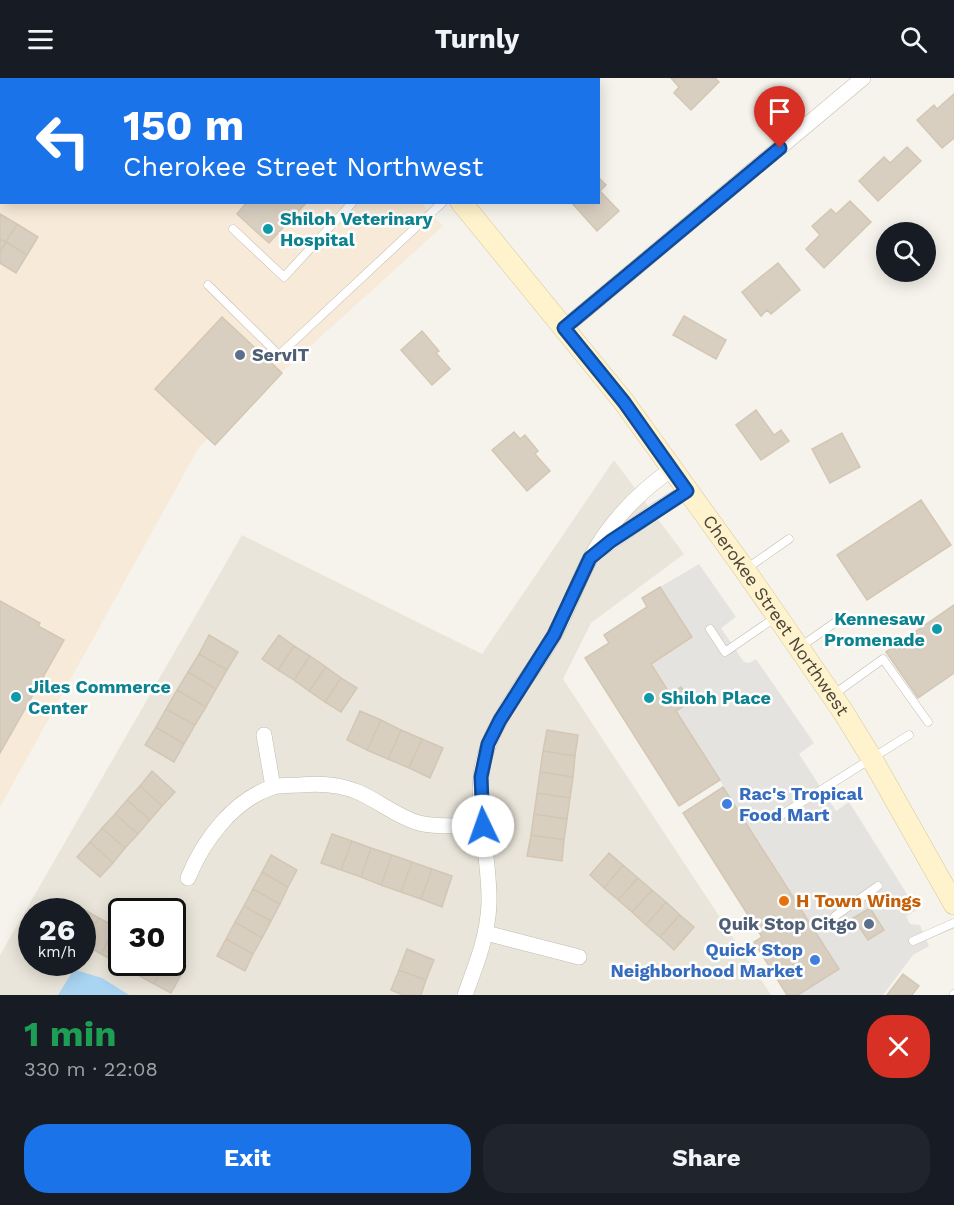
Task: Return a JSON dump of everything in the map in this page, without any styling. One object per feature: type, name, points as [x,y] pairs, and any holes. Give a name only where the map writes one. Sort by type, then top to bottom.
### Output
[{"type":"main road","name":"Cherokee Street Northwest","points":[[462,204],[624,402],[745,570],[871,757],[954,904]]},
{"type":"street","points":[[564,328],[845,84],[863,78]]},
{"type":"street","points":[[465,995],[486,933],[489,903],[481,777],[488,744],[500,720],[554,635],[590,558],[629,505],[650,485],[672,469]]},
{"type":"street","points":[[590,558],[611,541],[687,491]]},
{"type":"street","points":[[264,735],[273,787]]},
{"type":"street","points":[[188,878],[198,855],[213,832],[243,803],[273,787],[320,783],[339,786],[358,792],[417,823],[483,826]]},
{"type":"street","points":[[486,933],[579,957]]},
{"type":"lane","points":[[232,228],[284,277],[351,204]]},
{"type":"lane","points":[[208,285],[279,356],[441,204]]},
{"type":"lane","points":[[745,570],[789,539]]},
{"type":"lane","points":[[710,629],[725,652],[777,616]]},
{"type":"lane","points":[[799,648],[843,617]]},
{"type":"lane","points":[[832,696],[883,659],[928,722]]},
{"type":"lane","points":[[775,819],[909,735]]},
{"type":"lane","points":[[835,916],[878,886]]},
{"type":"lane","points":[[913,941],[954,923]]},
{"type":"shaded area","points":[[0,204],[422,204],[443,226],[199,447],[0,807]]},
{"type":"shaded area","points":[[614,460],[684,554],[591,623],[563,679],[771,995],[0,995],[0,955],[18,924],[18,976],[96,976],[96,898],[33,898],[242,535],[482,654]]},
{"type":"shaded area","points":[[699,564],[736,617],[721,628],[744,662],[749,663],[756,659],[814,743],[799,754],[836,811],[849,802],[917,910],[906,916],[910,924],[920,925],[929,946],[913,955],[883,995],[798,995],[839,969],[676,711],[690,701],[681,687],[670,694],[651,664],[692,637],[660,587]]},
{"type":"water","points":[[70,976],[96,976],[129,995],[58,995]]},
{"type":"building","points":[[671,78],[715,78],[719,82],[691,110],[674,93],[679,87]]},
{"type":"building","points":[[954,94],[954,138],[942,148],[917,120],[934,105],[937,109]]},
{"type":"building","points":[[907,147],[921,161],[878,201],[859,181],[884,157],[890,163]]},
{"type":"building","points":[[600,179],[606,185],[600,191]]},
{"type":"building","points":[[600,191],[619,211],[597,231],[573,204],[600,204]]},
{"type":"building","points":[[850,201],[871,222],[824,268],[806,249],[820,235],[812,226],[831,209],[836,214]]},
{"type":"building","name":"Shiloh Veterinary Hospital","points":[[245,204],[305,204],[269,243],[237,214]]},
{"type":"building","points":[[0,214],[17,224],[6,242],[0,239]]},
{"type":"building","points":[[17,224],[38,237],[27,255],[6,242]]},
{"type":"building","points":[[0,239],[6,242],[0,252]]},
{"type":"building","points":[[6,242],[27,255],[16,273],[0,263],[0,252]]},
{"type":"building","points":[[778,263],[800,290],[771,314],[767,310],[761,316],[742,292]]},
{"type":"building","points":[[684,316],[726,340],[716,359],[673,335]]},
{"type":"building","points":[[222,317],[282,373],[215,445],[155,389]]},
{"type":"building","points":[[422,331],[439,351],[436,353],[450,369],[432,385],[401,350]]},
{"type":"building","points":[[756,410],[774,435],[781,430],[789,441],[761,460],[736,425]]},
{"type":"building","points":[[514,432],[520,439],[525,435],[538,451],[535,454],[550,471],[527,491],[492,450]]},
{"type":"building","points":[[842,433],[860,467],[830,483],[812,449]]},
{"type":"building","points":[[921,500],[951,545],[867,600],[837,555]]},
{"type":"building","name":"Shiloh Place","points":[[660,587],[692,637],[651,664],[670,694],[681,687],[690,702],[676,711],[720,780],[679,806],[585,658],[609,643],[604,635],[647,607],[642,598]]},
{"type":"building","name":"Jiles Commerce Center","points":[[0,601],[40,623],[38,626],[64,640],[0,753]]},
{"type":"building","name":"Kennesaw Promenade","points":[[954,605],[954,673],[918,698],[886,652]]},
{"type":"building","points":[[209,635],[238,652],[227,670],[199,654]]},
{"type":"building","points":[[279,635],[294,646],[278,670],[262,659]]},
{"type":"building","points":[[294,646],[310,656],[294,680],[278,670]]},
{"type":"building","points":[[199,654],[227,670],[216,689],[188,672]]},
{"type":"building","points":[[310,656],[326,667],[309,691],[294,680]]},
{"type":"building","points":[[326,667],[341,678],[325,702],[309,691]]},
{"type":"building","points":[[188,672],[216,689],[206,707],[177,690]]},
{"type":"building","points":[[341,678],[357,688],[341,712],[325,702]]},
{"type":"building","points":[[177,690],[206,707],[195,725],[166,709]]},
{"type":"building","points":[[166,709],[195,725],[184,744],[156,727]]},
{"type":"building","points":[[360,711],[381,720],[367,750],[347,740]]},
{"type":"building","points":[[381,720],[401,730],[388,759],[367,750]]},
{"type":"building","points":[[156,727],[184,744],[174,762],[145,745]]},
{"type":"building","points":[[401,730],[422,739],[409,768],[388,759]]},
{"type":"building","points":[[547,730],[578,735],[575,756],[543,751]]},
{"type":"building","points":[[422,739],[443,748],[430,778],[409,768]]},
{"type":"building","points":[[543,751],[575,756],[573,777],[540,772]]},
{"type":"building","points":[[152,771],[175,792],[162,806],[140,786]]},
{"type":"building","points":[[540,772],[573,777],[570,798],[537,793]]},
{"type":"building","points":[[140,786],[162,806],[150,820],[127,800]]},
{"type":"building","points":[[723,787],[839,969],[798,995],[787,995],[754,942],[762,937],[683,813]]},
{"type":"building","points":[[537,793],[570,798],[567,819],[534,814]]},
{"type":"building","points":[[127,800],[150,820],[138,834],[115,814]]},
{"type":"building","points":[[115,814],[138,834],[125,848],[102,828]]},
{"type":"building","points":[[534,814],[567,819],[564,840],[531,835]]},
{"type":"building","points":[[102,828],[125,848],[113,863],[90,842]]},
{"type":"building","points":[[332,834],[352,841],[341,870],[321,863]]},
{"type":"building","points":[[531,835],[564,840],[562,861],[527,856]]},
{"type":"building","points":[[352,841],[371,848],[361,877],[341,870]]},
{"type":"building","points":[[90,842],[113,863],[100,877],[77,857]]},
{"type":"building","points":[[371,848],[392,855],[381,885],[361,877]]},
{"type":"building","points":[[609,853],[623,865],[604,888],[590,875]]},
{"type":"building","points":[[271,855],[297,870],[288,887],[262,872]]},
{"type":"building","points":[[392,855],[412,862],[401,892],[381,885]]},
{"type":"building","points":[[412,862],[432,869],[421,899],[401,892]]},
{"type":"building","points":[[623,865],[638,878],[618,900],[604,888]]},
{"type":"building","points":[[432,869],[452,876],[442,907],[421,899]]},
{"type":"building","points":[[262,872],[288,887],[280,904],[253,889]]},
{"type":"building","points":[[638,878],[652,890],[632,912],[618,900]]},
{"type":"building","points":[[253,889],[280,904],[271,921],[244,906]]},
{"type":"building","points":[[652,890],[666,902],[646,925],[632,912]]},
{"type":"building","points":[[666,902],[680,915],[660,937],[646,925]]},
{"type":"building","points":[[244,906],[271,921],[262,938],[235,922]]},
{"type":"building","name":"Quik Stop Citgo","points":[[870,908],[884,930],[868,940],[853,918]]},
{"type":"building","points":[[680,915],[694,927],[674,950],[660,937]]},
{"type":"building","points":[[99,918],[108,923],[108,941],[101,954],[96,951],[96,923]]},
{"type":"building","points":[[235,922],[262,938],[253,954],[226,939]]},
{"type":"building","points":[[226,939],[253,954],[245,971],[217,956]]},
{"type":"building","points":[[108,941],[108,958],[101,954]]},
{"type":"building","points":[[407,949],[434,960],[426,980],[399,970]]},
{"type":"building","points":[[399,970],[426,980],[421,995],[403,995],[391,990]]},
{"type":"building","points":[[903,974],[919,986],[912,995],[887,995]]},
{"type":"building","points":[[140,976],[158,976],[154,984]]},
{"type":"building","points":[[158,976],[180,976],[171,993],[154,984]]},
{"type":"place","name":"Shiloh Veterinary Hospital","points":[[268,229]]},
{"type":"place","name":"ServIT","points":[[240,355]]},
{"type":"place","name":"Kennesaw Promenade","points":[[937,629]]},
{"type":"place","name":"Jiles Commerce Center","points":[[16,697]]},
{"type":"place","name":"Shiloh Place","points":[[649,698]]},
{"type":"place","name":"Rac's Tropical Food Mart","points":[[727,804]]},
{"type":"place","name":"H Town Wings","points":[[784,901]]},
{"type":"place","name":"Quik Stop Citgo","points":[[869,924]]},
{"type":"place","name":"Quick Stop Neighborhood Market","points":[[815,960]]},
{"type":"route","points":[[483,826],[481,777],[488,744],[500,720],[554,635],[590,558],[611,541],[687,491],[624,402],[564,328],[780,148]]}]
